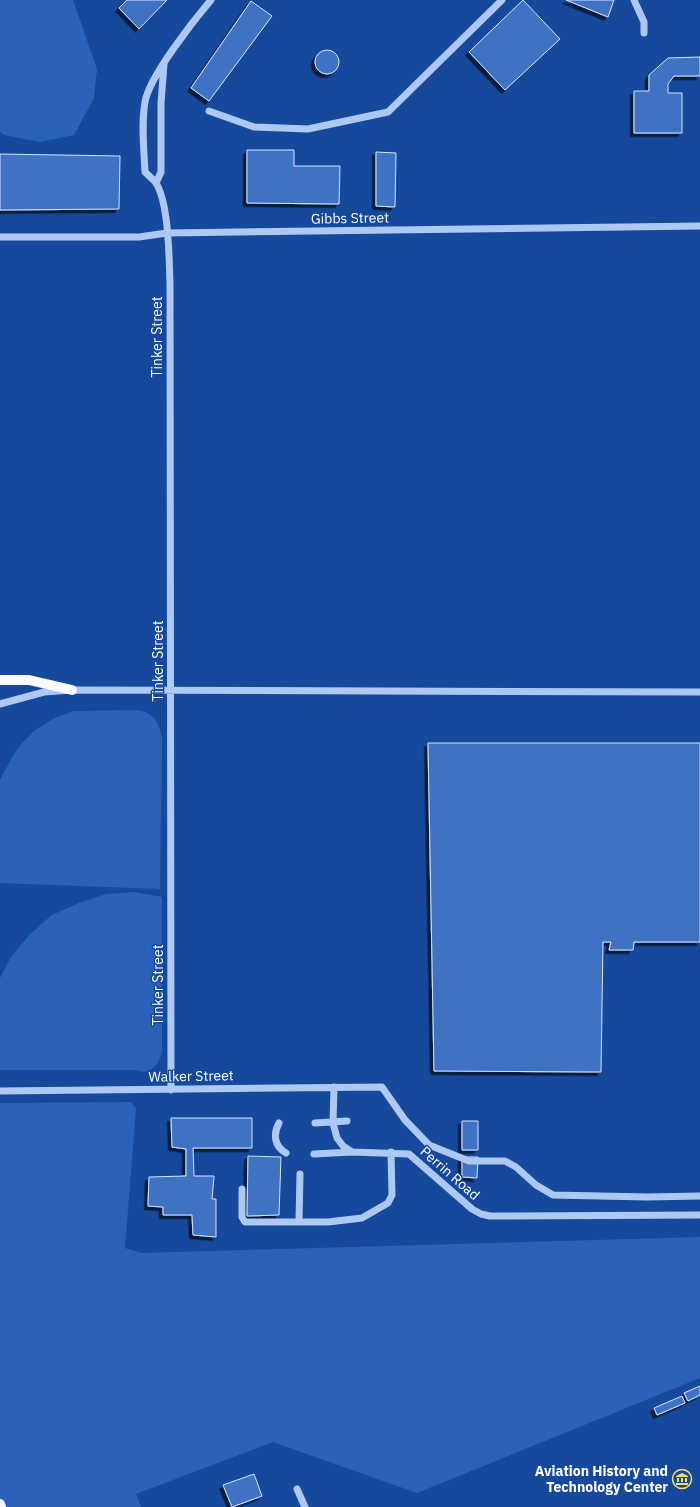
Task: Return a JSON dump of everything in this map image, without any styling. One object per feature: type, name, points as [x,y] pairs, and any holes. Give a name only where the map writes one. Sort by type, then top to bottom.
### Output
[{"type":"main road","points":[[0,680],[29,680],[72,690]]},
{"type":"street","name":"Tinker Street","points":[[171,1090],[170,283],[167,233],[162,199],[156,183],[145,172],[143,137],[145,101],[159,69],[211,0]]},
{"type":"street","points":[[210,111],[254,127],[308,129],[388,112],[502,0]]},
{"type":"street","points":[[634,0],[644,22],[644,33]]},
{"type":"street","points":[[156,183],[161,172],[161,104],[164,64]]},
{"type":"street","name":"Gibbs Street","points":[[0,237],[139,237],[167,233],[700,226]]},
{"type":"street","points":[[0,704],[44,692],[72,690],[700,692]]},
{"type":"street","points":[[334,1087],[333,1121],[337,1138],[343,1146],[352,1152]]},
{"type":"street","name":"Walker Street","points":[[0,1091],[382,1087],[405,1120],[429,1145],[469,1161],[505,1161],[516,1167],[536,1185],[553,1195],[647,1197],[700,1196]]},
{"type":"street","points":[[315,1123],[347,1121]]},
{"type":"street","points":[[279,1123],[275,1131],[276,1143],[281,1150],[286,1153]]},
{"type":"street","name":"Perrin Road","points":[[314,1154],[352,1152],[403,1153],[415,1158],[472,1209],[481,1214],[490,1216],[700,1215]]},
{"type":"street","points":[[242,1189],[242,1216],[245,1222],[328,1222],[362,1218],[388,1203],[392,1196],[391,1152]]},
{"type":"street","points":[[299,1222],[300,1174]]},
{"type":"street","points":[[297,1489],[305,1507]]},
{"type":"shaded area","points":[[0,0],[73,0],[97,69],[94,98],[74,135],[40,142],[4,135],[0,132]]},
{"type":"shaded area","points":[[136,710],[151,715],[159,727],[162,738],[160,889],[0,883],[0,780],[12,757],[22,743],[34,731],[53,719],[73,711]]},
{"type":"shaded area","points":[[134,892],[162,897],[162,1053],[155,1066],[149,1071],[0,1070],[0,978],[11,957],[30,934],[52,915],[79,903],[106,894]]},
{"type":"shaded area","points":[[131,1102],[136,1109],[125,1248],[141,1253],[700,1237],[700,1378],[417,1493],[273,1442],[136,1494],[141,1507],[0,1507],[0,1103]]},
{"type":"building","points":[[127,0],[167,0],[139,29],[119,8]]},
{"type":"building","points":[[523,0],[560,39],[505,90],[469,52]]},
{"type":"building","points":[[566,0],[614,0],[608,17]]},
{"type":"building","points":[[251,1],[272,16],[209,101],[191,88]]},
{"type":"building","points":[[327,50],[336,53],[339,62],[336,71],[327,74],[318,71],[315,62],[318,53]]},
{"type":"building","points":[[700,57],[700,76],[674,76],[668,84],[668,93],[682,93],[682,133],[634,133],[634,91],[649,91],[649,75],[668,58]]},
{"type":"building","points":[[247,150],[294,150],[294,166],[340,166],[339,204],[247,203]]},
{"type":"building","points":[[376,152],[396,153],[395,207],[376,206]]},
{"type":"building","points":[[0,154],[120,156],[119,209],[0,210]]},
{"type":"building","points":[[428,743],[700,743],[700,942],[634,942],[633,950],[609,950],[611,942],[603,942],[601,1072],[434,1071]]},
{"type":"building","points":[[171,1118],[252,1118],[252,1148],[193,1148],[194,1176],[214,1176],[212,1199],[216,1199],[216,1237],[193,1235],[192,1215],[163,1215],[163,1207],[148,1206],[149,1177],[186,1176],[186,1149],[172,1147]]},
{"type":"building","points":[[462,1121],[478,1121],[478,1150],[462,1150]]},
{"type":"building","points":[[248,1156],[281,1157],[279,1215],[247,1216]]},
{"type":"building","points":[[462,1157],[478,1157],[477,1178],[462,1177]]},
{"type":"building","points":[[700,1386],[700,1395],[688,1401],[684,1393]]},
{"type":"building","points":[[682,1396],[685,1403],[657,1415],[654,1408]]},
{"type":"building","points":[[254,1474],[262,1496],[232,1507],[223,1485]]},
{"type":"place","name":"Aviation History and Technology Center","points":[[682,1479]]}]
